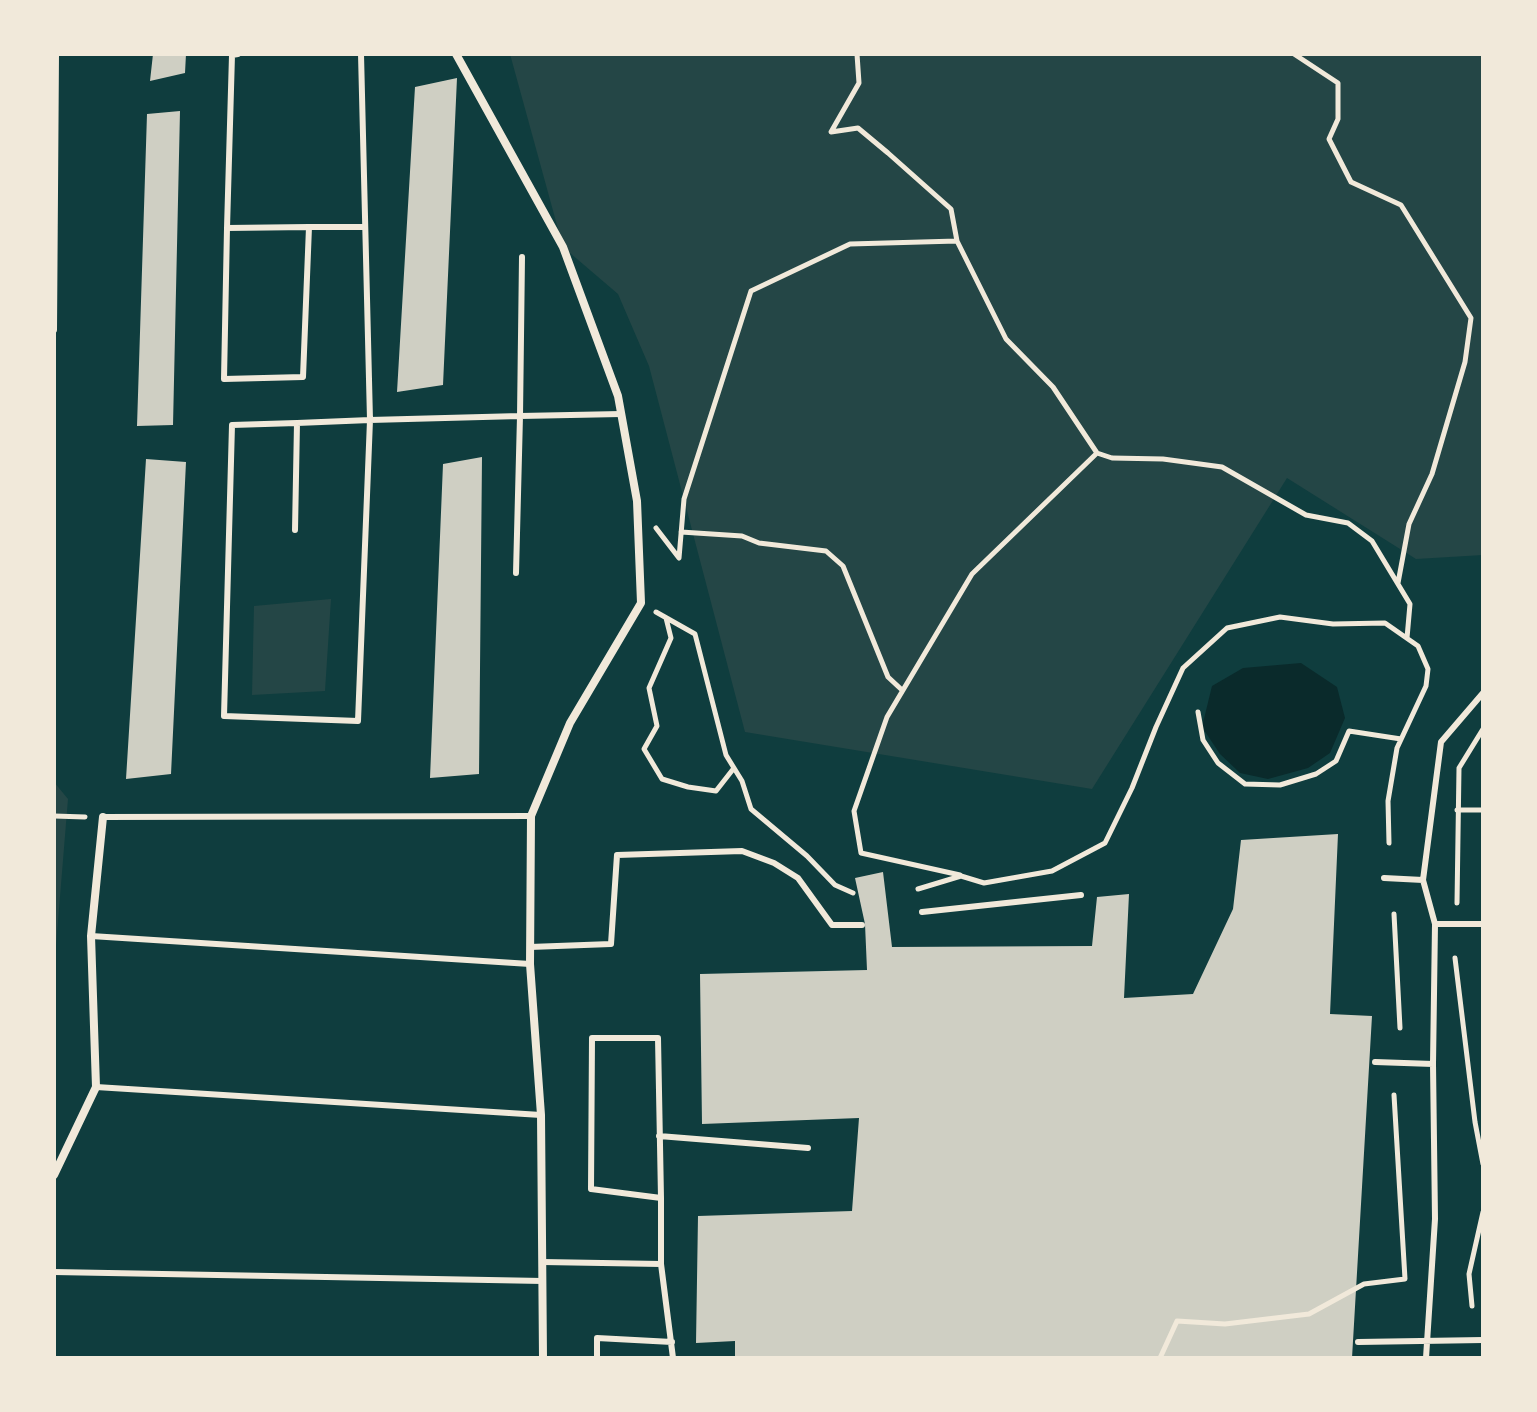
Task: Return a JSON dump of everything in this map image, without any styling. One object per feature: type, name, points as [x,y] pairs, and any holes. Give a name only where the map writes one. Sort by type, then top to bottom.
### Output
[{"type":"street","points":[[456,54],[563,247],[618,396],[637,501],[641,603],[570,723],[531,816],[530,964],[541,1115],[543,1358]]},
{"type":"street","points":[[54,1175],[96,1087],[91,936],[103,817]]},
{"type":"lane","points":[[54,330],[56,54]]},
{"type":"lane","points":[[238,54],[232,55],[224,379],[303,377],[309,227]]},
{"type":"lane","points":[[361,54],[370,420],[358,721],[224,716],[232,425],[370,420],[621,414]]},
{"type":"lane","points":[[227,228],[365,227]]},
{"type":"lane","points":[[516,573],[522,257]]},
{"type":"lane","points":[[295,530],[297,423]]},
{"type":"lane","points":[[1426,1358],[1435,1219],[1435,924],[1423,880],[1441,742],[1483,693]]},
{"type":"lane","points":[[103,817],[531,816]]},
{"type":"lane","points":[[530,947],[611,944],[617,855],[742,851],[774,863],[798,878],[832,925],[862,925]]},
{"type":"lane","points":[[1384,878],[1423,880]]},
{"type":"lane","points":[[922,912],[1081,895]]},
{"type":"lane","points":[[1435,924],[1483,924]]},
{"type":"lane","points":[[91,936],[530,964]]},
{"type":"lane","points":[[661,1198],[591,1189],[592,1038],[658,1038],[661,1198],[661,1264],[673,1358]]},
{"type":"lane","points":[[1375,1062],[1433,1064]]},
{"type":"lane","points":[[96,1087],[541,1115]]},
{"type":"lane","points":[[659,1136],[808,1148]]},
{"type":"lane","points":[[543,1262],[661,1264]]},
{"type":"lane","points":[[54,1272],[543,1281]]},
{"type":"lane","points":[[597,1358],[597,1338],[672,1342]]},
{"type":"lane","points":[[1358,1342],[1483,1340]]},
{"type":"path","points":[[857,54],[859,83],[831,132],[858,128],[951,209],[957,241],[1006,339],[1053,387],[1097,453],[1112,458],[1163,459],[1222,467],[1306,515],[1348,523],[1372,541],[1410,604],[1407,639]]},
{"type":"path","points":[[1294,54],[1338,83],[1338,119],[1329,139],[1351,182],[1401,205],[1471,318],[1465,362],[1432,474],[1409,524],[1397,583]]},
{"type":"path","points":[[637,501],[679,558],[684,499],[751,291],[850,244],[957,241]]},
{"type":"path","points":[[1097,453],[972,574],[902,690],[887,717],[854,811],[861,853],[984,883],[1052,871],[1105,843],[1183,668],[1227,628],[1280,617],[1333,624],[1385,623],[1418,646],[1428,669],[1426,686],[1397,748],[1388,801],[1389,843]]},
{"type":"path","points":[[681,532],[742,536],[759,543],[826,551],[843,566],[888,677],[902,690]]},
{"type":"path","points":[[641,603],[695,634],[726,755],[742,781],[751,809],[807,856],[835,885],[853,893]]},
{"type":"path","points":[[665,618],[671,638],[649,688],[657,726],[644,749],[662,779],[688,787],[716,791],[734,768]]},
{"type":"path","points":[[1198,712],[1203,740],[1218,763],[1245,784],[1280,785],[1316,774],[1336,761],[1349,731],[1401,739]]},
{"type":"path","points":[[1457,903],[1459,768],[1483,729]]},
{"type":"path","points":[[1432,811],[1483,810]]},
{"type":"path","points":[[54,816],[103,817]]},
{"type":"path","points":[[918,889],[961,876]]},
{"type":"path","points":[[1394,914],[1400,1028]]},
{"type":"path","points":[[1455,958],[1483,1164]]},
{"type":"path","points":[[1160,1358],[1177,1321],[1225,1324],[1309,1314],[1364,1284],[1405,1279],[1394,1095]]},
{"type":"path","points":[[1472,1306],[1469,1274],[1483,1212]]},
{"type":"shaded area","points":[[510,54],[1483,54],[1483,555],[1416,559],[1287,478],[1092,789],[745,732],[649,366],[618,294],[563,247]]},
{"type":"shaded area","points":[[331,599],[325,691],[252,695],[254,606]]},
{"type":"shaded area","points":[[1301,663],[1337,687],[1345,718],[1330,753],[1308,768],[1268,779],[1240,773],[1220,754],[1202,727],[1212,686],[1243,668]]},
{"type":"shaded area","points":[[54,782],[68,799],[54,970]]},
{"type":"building","points":[[153,54],[186,54],[185,73],[150,81]]},
{"type":"building","points":[[457,78],[443,385],[397,392],[415,87]]},
{"type":"building","points":[[180,111],[173,425],[137,426],[147,114]]},
{"type":"building","points":[[482,457],[479,774],[430,778],[443,464]]},
{"type":"building","points":[[146,459],[186,462],[171,774],[126,779]]},
{"type":"building","points":[[1338,834],[1330,1014],[1372,1016],[1352,1358],[735,1358],[735,1341],[696,1343],[698,1216],[852,1211],[859,1118],[702,1124],[700,974],[867,970],[865,924],[855,878],[883,872],[892,947],[1092,946],[1097,897],[1129,894],[1124,998],[1193,994],[1233,909],[1241,840]]}]
